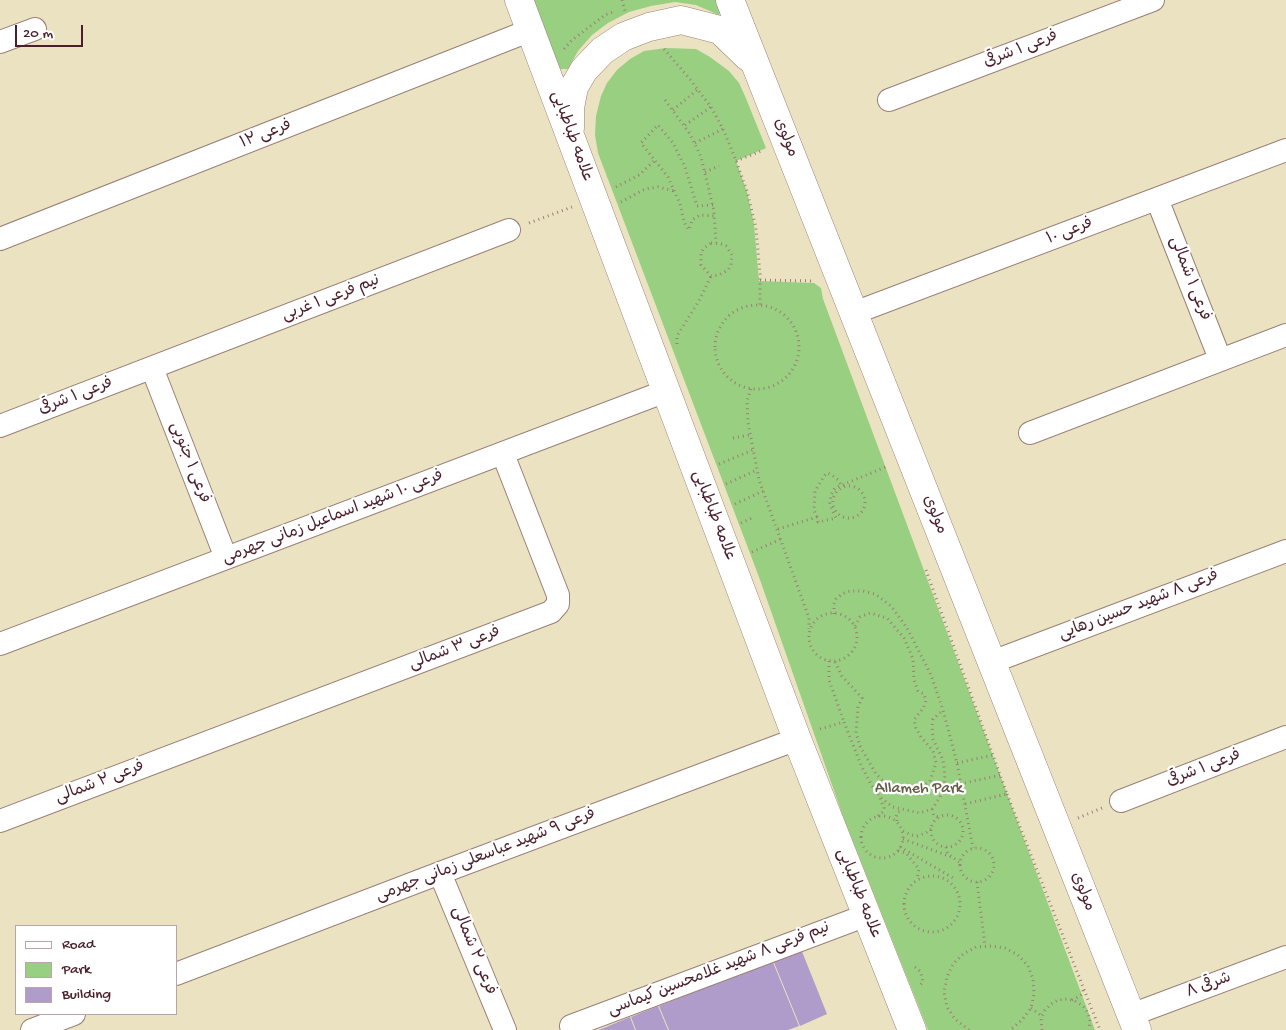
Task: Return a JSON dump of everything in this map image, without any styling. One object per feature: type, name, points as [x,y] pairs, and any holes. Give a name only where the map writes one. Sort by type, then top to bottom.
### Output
[{"type":"street","name":"علامه طباطبایی","points":[[519,0],[570,134],[607,198],[666,391],[805,736],[867,915],[912,1030]]},
{"type":"street","name":"مولوی","points":[[730,0],[1134,1023]]},
{"type":"street","name":"فرعی ۱ شرقی","points":[[889,100],[1153,0]]},
{"type":"street","points":[[570,134],[570,108],[574,87],[584,70],[602,51],[623,37],[649,27],[681,20],[720,30],[755,63]]},
{"type":"street","points":[[0,42],[35,29]]},
{"type":"street","name":"فرعی ۱۲","points":[[0,239],[531,30]]},
{"type":"street","name":"فرعی ۱۰","points":[[854,313],[1286,150]]},
{"type":"street","name":"فرعی ۱ شمالی","points":[[1157,199],[1220,359]]},
{"type":"street","name":"نیم فرعی ۱ غربی","points":[[152,368],[509,230]]},
{"type":"street","points":[[1030,433],[1286,334]]},
{"type":"street","name":"فرعی ۱ شرقی","points":[[0,426],[152,368]]},
{"type":"street","name":"فرعی ۱ جنوبی","points":[[152,368],[226,558]]},
{"type":"street","name":"فرعی ۱۰ شهید اسماعیل زمانی جهرمی","points":[[0,644],[666,391]]},
{"type":"street","name":"فرعی ۳ شمالی","points":[[200,745],[551,612],[558,604],[558,596],[503,454]]},
{"type":"street","name":"فرعی ۸ شهید حسین رهایی","points":[[992,662],[1286,551]]},
{"type":"street","name":"فرعی ۹ شهید عباسعلی زمانی جهرمی","points":[[178,973],[805,736]]},
{"type":"street","name":"فرعی ۱ شرقی","points":[[1122,801],[1286,737]]},
{"type":"street","name":"فرعی ۲ شمالی","points":[[0,821],[200,745]]},
{"type":"street","name":"فرعی ۲ شمالی","points":[[440,873],[505,1030]]},
{"type":"street","name":"نیم فرعی ۸ شهید غلامحسین کیماسی","points":[[571,1026],[867,915]]},
{"type":"street","name":"۸ شرقی","points":[[1134,1023],[1286,957]]},
{"type":"street","points":[[32,1030],[71,1015]]},
{"type":"path","points":[[670,47],[661,47],[711,107],[723,129],[742,178],[752,211],[759,256],[760,305]]},
{"type":"path","points":[[673,110],[697,90]]},
{"type":"path","points":[[665,100],[695,143],[705,172],[713,205],[716,243]]},
{"type":"path","points":[[684,126],[711,107]]},
{"type":"path","points":[[713,205],[697,206],[685,166],[673,143],[658,125],[641,143],[668,177],[680,204],[684,222],[689,230],[692,220],[700,215],[715,216]]},
{"type":"path","points":[[695,143],[723,129]]},
{"type":"path","points":[[607,198],[656,160]]},
{"type":"path","points":[[705,172],[719,166]]},
{"type":"path","points":[[509,230],[607,198],[645,189],[658,187],[674,191]]},
{"type":"path","points":[[716,243],[726,246],[732,255],[731,265],[724,273],[711,276],[701,265],[700,254],[707,246],[716,243]]},
{"type":"path","points":[[678,353],[678,336],[711,276]]},
{"type":"path","points":[[760,280],[812,280],[818,282]]},
{"type":"path","points":[[760,305],[774,309],[786,316],[794,327],[799,340],[799,353],[795,366],[786,378],[774,386],[761,390],[751,389],[733,382],[722,372],[716,360],[714,345],[718,331],[725,319],[735,311],[748,306],[760,305]]},
{"type":"path","points":[[751,389],[747,400],[748,422],[757,470],[809,618],[810,644],[813,651],[819,657],[835,662],[850,655],[858,641],[855,626],[844,615],[822,616],[810,629]]},
{"type":"path","points":[[733,438],[750,435]]},
{"type":"path","points":[[716,465],[753,450]]},
{"type":"path","points":[[842,487],[832,475],[827,474],[824,476],[815,491],[814,510],[818,522],[836,518],[834,502],[842,487],[888,466],[892,475]]},
{"type":"path","points":[[723,485],[757,470]]},
{"type":"path","points":[[721,480],[726,492]]},
{"type":"path","points":[[834,509],[842,516],[852,518],[857,516],[864,508],[864,498],[859,490],[850,486],[842,487]]},
{"type":"path","points":[[732,506],[763,491]]},
{"type":"path","points":[[778,529],[817,517]]},
{"type":"path","points":[[741,531],[738,524],[752,518]]},
{"type":"path","points":[[746,545],[750,554],[782,539]]},
{"type":"path","points":[[925,566],[1007,794],[1100,1030]]},
{"type":"path","points":[[834,614],[834,604],[836,599],[842,594],[850,591],[863,591],[875,594],[891,606],[907,628],[925,662],[943,710],[957,763],[973,848]]},
{"type":"path","points":[[835,662],[842,676],[862,698],[858,707],[856,733],[860,746],[876,774],[889,787],[903,791],[918,790],[930,781],[936,763],[933,751],[921,737],[914,720],[926,702],[924,694],[918,691],[914,680],[913,659],[904,638],[887,618],[870,613],[860,617],[855,626]]},
{"type":"path","points":[[829,661],[829,680],[844,722],[861,765],[878,793],[884,808],[883,812],[866,824],[863,830],[861,837],[865,850],[884,858],[899,849],[903,838],[902,830],[896,817],[898,812],[903,810]]},
{"type":"path","points":[[878,793],[893,807],[903,810],[920,813],[932,809],[940,798],[945,775],[943,760],[934,739],[932,726],[933,720],[943,710]]},
{"type":"path","points":[[805,736],[844,722]]},
{"type":"path","points":[[957,763],[993,755]]},
{"type":"path","points":[[960,784],[1001,776]]},
{"type":"path","points":[[965,804],[1007,794]]},
{"type":"path","points":[[1056,826],[1122,801]]},
{"type":"path","points":[[932,809],[934,816],[939,817]]},
{"type":"path","points":[[902,830],[917,836],[926,833],[939,817],[946,814],[956,817],[962,824],[963,833],[961,840],[957,844],[946,847],[936,843],[933,839],[931,828]]},
{"type":"path","points":[[875,818],[884,816],[897,822]]},
{"type":"path","points":[[962,824],[968,819]]},
{"type":"path","points":[[963,833],[970,836]]},
{"type":"path","points":[[903,838],[954,858]]},
{"type":"path","points":[[946,847],[948,854],[959,862]]},
{"type":"path","points":[[973,848],[981,848],[991,854],[994,866],[986,880],[977,882],[969,881],[963,875],[959,862],[964,852],[973,848]]},
{"type":"path","points":[[899,849],[955,879]]},
{"type":"path","points":[[899,849],[906,854],[919,870],[916,880]]},
{"type":"path","points":[[930,875],[939,876],[950,882],[959,894],[961,903],[956,920],[940,932],[920,930],[912,924],[906,916],[903,907],[904,897],[908,888],[916,880],[930,875]]},
{"type":"path","points":[[950,882],[963,875]]},
{"type":"path","points":[[977,882],[985,946]]},
{"type":"path","points":[[969,1030],[955,1019],[947,1006],[944,992],[946,977],[953,964],[964,954],[976,947],[985,946],[1005,948],[1018,955],[1028,966],[1033,979],[1034,994],[1031,1008],[1022,1020],[1010,1030]]},
{"type":"path","points":[[1042,1030],[1042,1016],[1051,1004],[1058,1000],[1071,1000],[1080,996],[1083,993],[1082,984]]},
{"type":"path","points":[[1071,1000],[1082,1006],[1088,1013],[1090,1021],[1089,1030],[1094,1030]]},
{"type":"path","points":[[1031,1008],[1042,1016]]},
{"type":"green space","points":[[534,0],[719,0],[722,10],[719,15],[696,5],[675,2],[629,12],[608,23],[592,35],[578,51],[568,69],[560,69]]},
{"type":"green space","name":"Allameh Park","points":[[666,48],[696,49],[710,57],[729,71],[739,83],[745,96],[766,148],[736,161],[747,192],[754,224],[759,281],[814,283],[821,288],[823,299],[1095,1030],[928,1030],[844,819],[759,577],[598,153],[595,135],[596,116],[601,96],[607,83],[617,70],[630,59],[644,51]]},
{"type":"building","points":[[801,949],[827,1014],[800,1026],[773,960]]},
{"type":"building","points":[[772,960],[799,1026],[788,1030],[669,1030],[659,1006]]},
{"type":"building","points":[[658,1006],[668,1030],[636,1030],[631,1017]]},
{"type":"building","points":[[630,1017],[635,1030],[599,1030]]}]
